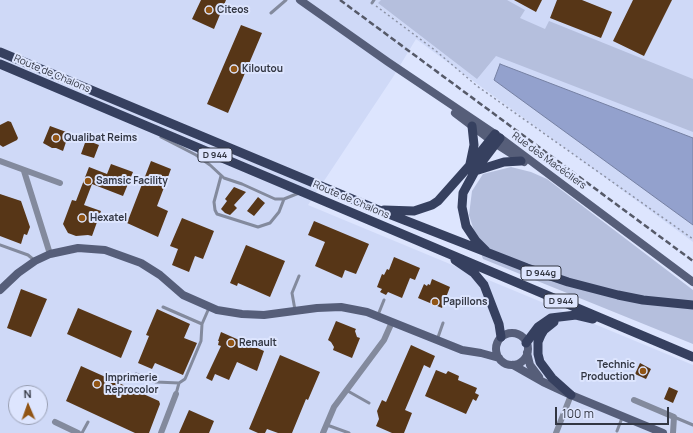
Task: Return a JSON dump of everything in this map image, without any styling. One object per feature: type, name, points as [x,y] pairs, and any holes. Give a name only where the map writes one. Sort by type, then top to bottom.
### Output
[{"type":"main road","name":"Route de Chalons","points":[[0,52],[376,209],[489,254],[568,282],[618,295],[643,300],[689,304]]},
{"type":"main road","name":"Route de Chalons","points":[[0,64],[689,355]]},
{"type":"main road","points":[[472,126],[474,145],[473,168],[463,193],[462,206],[464,219],[469,233],[489,254]]},
{"type":"main road","points":[[376,209],[414,211],[432,205],[473,168],[495,139]]},
{"type":"main road","points":[[473,168],[504,162],[521,161]]},
{"type":"main road","points":[[430,245],[474,273],[484,285],[499,324],[499,340]]},
{"type":"main road","points":[[526,343],[543,323],[551,318],[576,315],[591,318],[689,355]]},
{"type":"main road","points":[[564,316],[552,323],[541,335],[538,342],[538,354],[540,362],[552,378],[571,396]]},
{"type":"street","name":"Rue des Macécliers","points":[[300,0],[495,139],[521,161],[556,178]]},
{"type":"street","name":"Rue des Macécliers","points":[[388,62],[472,126],[556,178],[693,282]]},
{"type":"street","points":[[0,161],[60,183]]},
{"type":"street","points":[[24,170],[50,254]]},
{"type":"street","points":[[0,290],[18,273],[35,261],[50,254],[78,248],[105,250],[141,263],[160,276],[182,295],[217,310],[242,314],[264,315],[317,308],[341,308],[367,312],[462,350],[499,358],[505,363],[513,364],[543,382],[571,396],[663,433]]},
{"type":"street","points":[[323,433],[334,406],[384,340],[392,322]]},
{"type":"street","points":[[481,353],[509,334],[521,336],[526,343],[530,365],[543,382]]},
{"type":"street","points":[[499,340],[496,351],[499,358]]},
{"type":"street","points":[[513,364],[522,361],[527,353]]},
{"type":"street","points":[[161,433],[176,394]]},
{"type":"street","points":[[556,433],[571,396]]},
{"type":"street","points":[[634,400],[674,417],[673,433]]},
{"type":"street","points":[[55,422],[78,433]]},
{"type":"lane","points":[[271,13],[286,0]]},
{"type":"lane","points":[[113,112],[196,155],[210,165],[221,176],[275,199],[284,199],[302,191]]},
{"type":"lane","points":[[221,176],[214,202],[215,210],[218,214],[258,227],[270,223],[279,212],[284,199]]},
{"type":"lane","points":[[0,245],[28,255],[35,261]]},
{"type":"lane","points":[[295,311],[292,293],[299,276]]},
{"type":"lane","points":[[378,316],[384,300]]},
{"type":"lane","points":[[163,307],[202,324]]},
{"type":"lane","points":[[136,374],[156,382],[179,383],[185,379],[201,341],[202,324],[210,307]]},
{"type":"lane","points":[[437,340],[443,323]]},
{"type":"lane","points":[[176,394],[179,383]]},
{"type":"lane","points":[[346,390],[369,402]]},
{"type":"lane","points":[[617,431],[623,417]]},
{"type":"lane","points":[[674,417],[693,425]]},
{"type":"lane","points":[[82,433],[88,422]]},
{"type":"lane","points":[[327,425],[349,433]]},
{"type":"path","points":[[373,1],[477,86],[693,239]]},
{"type":"shaded area","points":[[0,0],[693,0],[693,242],[416,39],[393,77],[308,205],[693,365],[693,433],[0,433]]},
{"type":"shaded area","points":[[381,0],[507,0],[525,10],[520,18],[545,29],[549,21],[693,79],[693,132],[496,56],[477,79],[378,3]]},
{"type":"shaded area","points":[[500,64],[693,138],[693,225],[494,80]]},
{"type":"shaded area","points":[[511,167],[531,172],[547,179],[693,290],[693,344],[483,259],[469,215],[472,191],[483,174]]},
{"type":"building","name":"Citeos","points":[[201,0],[226,0],[214,29],[192,19]]},
{"type":"building","points":[[514,0],[542,0],[536,12]]},
{"type":"building","points":[[557,0],[582,0],[612,12],[601,38],[550,18]]},
{"type":"building","points":[[633,0],[672,0],[644,56],[613,41]]},
{"type":"building","name":"Kiloutou","points":[[241,25],[262,33],[228,113],[207,104]]},
{"type":"building","points":[[8,121],[11,122],[18,138],[17,140],[3,147],[0,145],[0,125]]},
{"type":"building","name":"Qualibat Reims","points":[[50,126],[69,133],[63,151],[52,148],[43,143]]},
{"type":"building","name":"Samsic Facility","points":[[86,140],[99,145],[94,158],[81,154]]},
{"type":"building","points":[[151,161],[171,169],[157,206],[168,211],[158,237],[127,223]]},
{"type":"building","points":[[111,164],[133,172],[123,196],[92,184],[84,205],[101,211],[92,236],[76,236],[68,233],[63,224],[72,200],[76,201],[89,167],[107,174]]},
{"type":"building","points":[[234,187],[246,192],[234,205],[237,208],[230,215],[221,209],[227,201],[225,199]]},
{"type":"building","points":[[0,194],[21,201],[30,227],[27,235],[24,234],[21,244],[0,236]]},
{"type":"building","points":[[258,197],[265,203],[254,216],[247,211]]},
{"type":"building","points":[[182,218],[214,231],[203,259],[195,256],[189,272],[172,265],[178,249],[170,246]]},
{"type":"building","points":[[314,221],[369,244],[356,274],[345,270],[342,278],[315,266],[325,242],[308,235]]},
{"type":"building","points":[[246,245],[285,261],[270,297],[238,283],[237,286],[230,283]]},
{"type":"building","points":[[394,257],[420,268],[415,280],[410,278],[402,298],[388,292],[386,295],[380,292],[382,289],[377,287],[382,274],[384,275],[387,269],[389,270]]},
{"type":"building","points":[[432,279],[450,287],[442,308],[418,298],[424,284],[427,286],[428,284],[430,285]]},
{"type":"building","points":[[21,289],[47,299],[31,337],[7,328]]},
{"type":"building","points":[[78,308],[132,331],[121,358],[67,334]]},
{"type":"building","points":[[157,309],[190,324],[184,338],[197,343],[183,375],[155,363],[152,369],[138,363],[149,336],[146,335]]},
{"type":"building","points":[[336,321],[356,329],[355,331],[357,337],[360,338],[352,358],[333,350],[334,347],[328,340]]},
{"type":"building","points":[[221,332],[264,351],[257,371],[237,362],[229,380],[215,374],[212,381],[206,378],[221,346],[218,345],[218,341]]},
{"type":"building","points":[[411,345],[435,356],[430,368],[424,365],[405,410],[412,413],[404,433],[392,433],[376,426],[379,419],[377,411],[382,400],[386,402]]},
{"type":"building","points":[[280,355],[320,372],[308,400],[306,399],[292,433],[278,433],[267,429],[265,433],[258,433],[249,429]]},
{"type":"building","name":"Technic Production","points":[[640,363],[651,369],[646,379],[635,374]]},
{"type":"building","name":"Imprimerie Reprocolor","points":[[81,366],[159,401],[160,404],[149,433],[135,433],[66,401]]},
{"type":"building","points":[[436,370],[446,374],[448,371],[459,376],[458,380],[477,388],[475,393],[479,395],[476,401],[473,399],[466,414],[425,396]]},
{"type":"building","points":[[669,387],[678,391],[673,403],[664,399]]},
{"type":"building","points":[[189,410],[214,421],[209,433],[179,433]]},
{"type":"railway","points":[[340,0],[693,261]]},
{"type":"place","name":"Citeos","points":[[209,10]]},
{"type":"place","name":"Kiloutou","points":[[234,69]]},
{"type":"place","name":"Qualibat Reims","points":[[56,138]]},
{"type":"place","name":"Samsic Facility","points":[[88,181]]},
{"type":"place","name":"Hexatel","points":[[82,218]]},
{"type":"place","name":"Papillons","points":[[435,302]]},
{"type":"place","name":"Renault","points":[[231,343]]},
{"type":"place","name":"Technic Production","points":[[643,371]]},
{"type":"place","name":"Imprimerie Reprocolor","points":[[97,384]]}]
